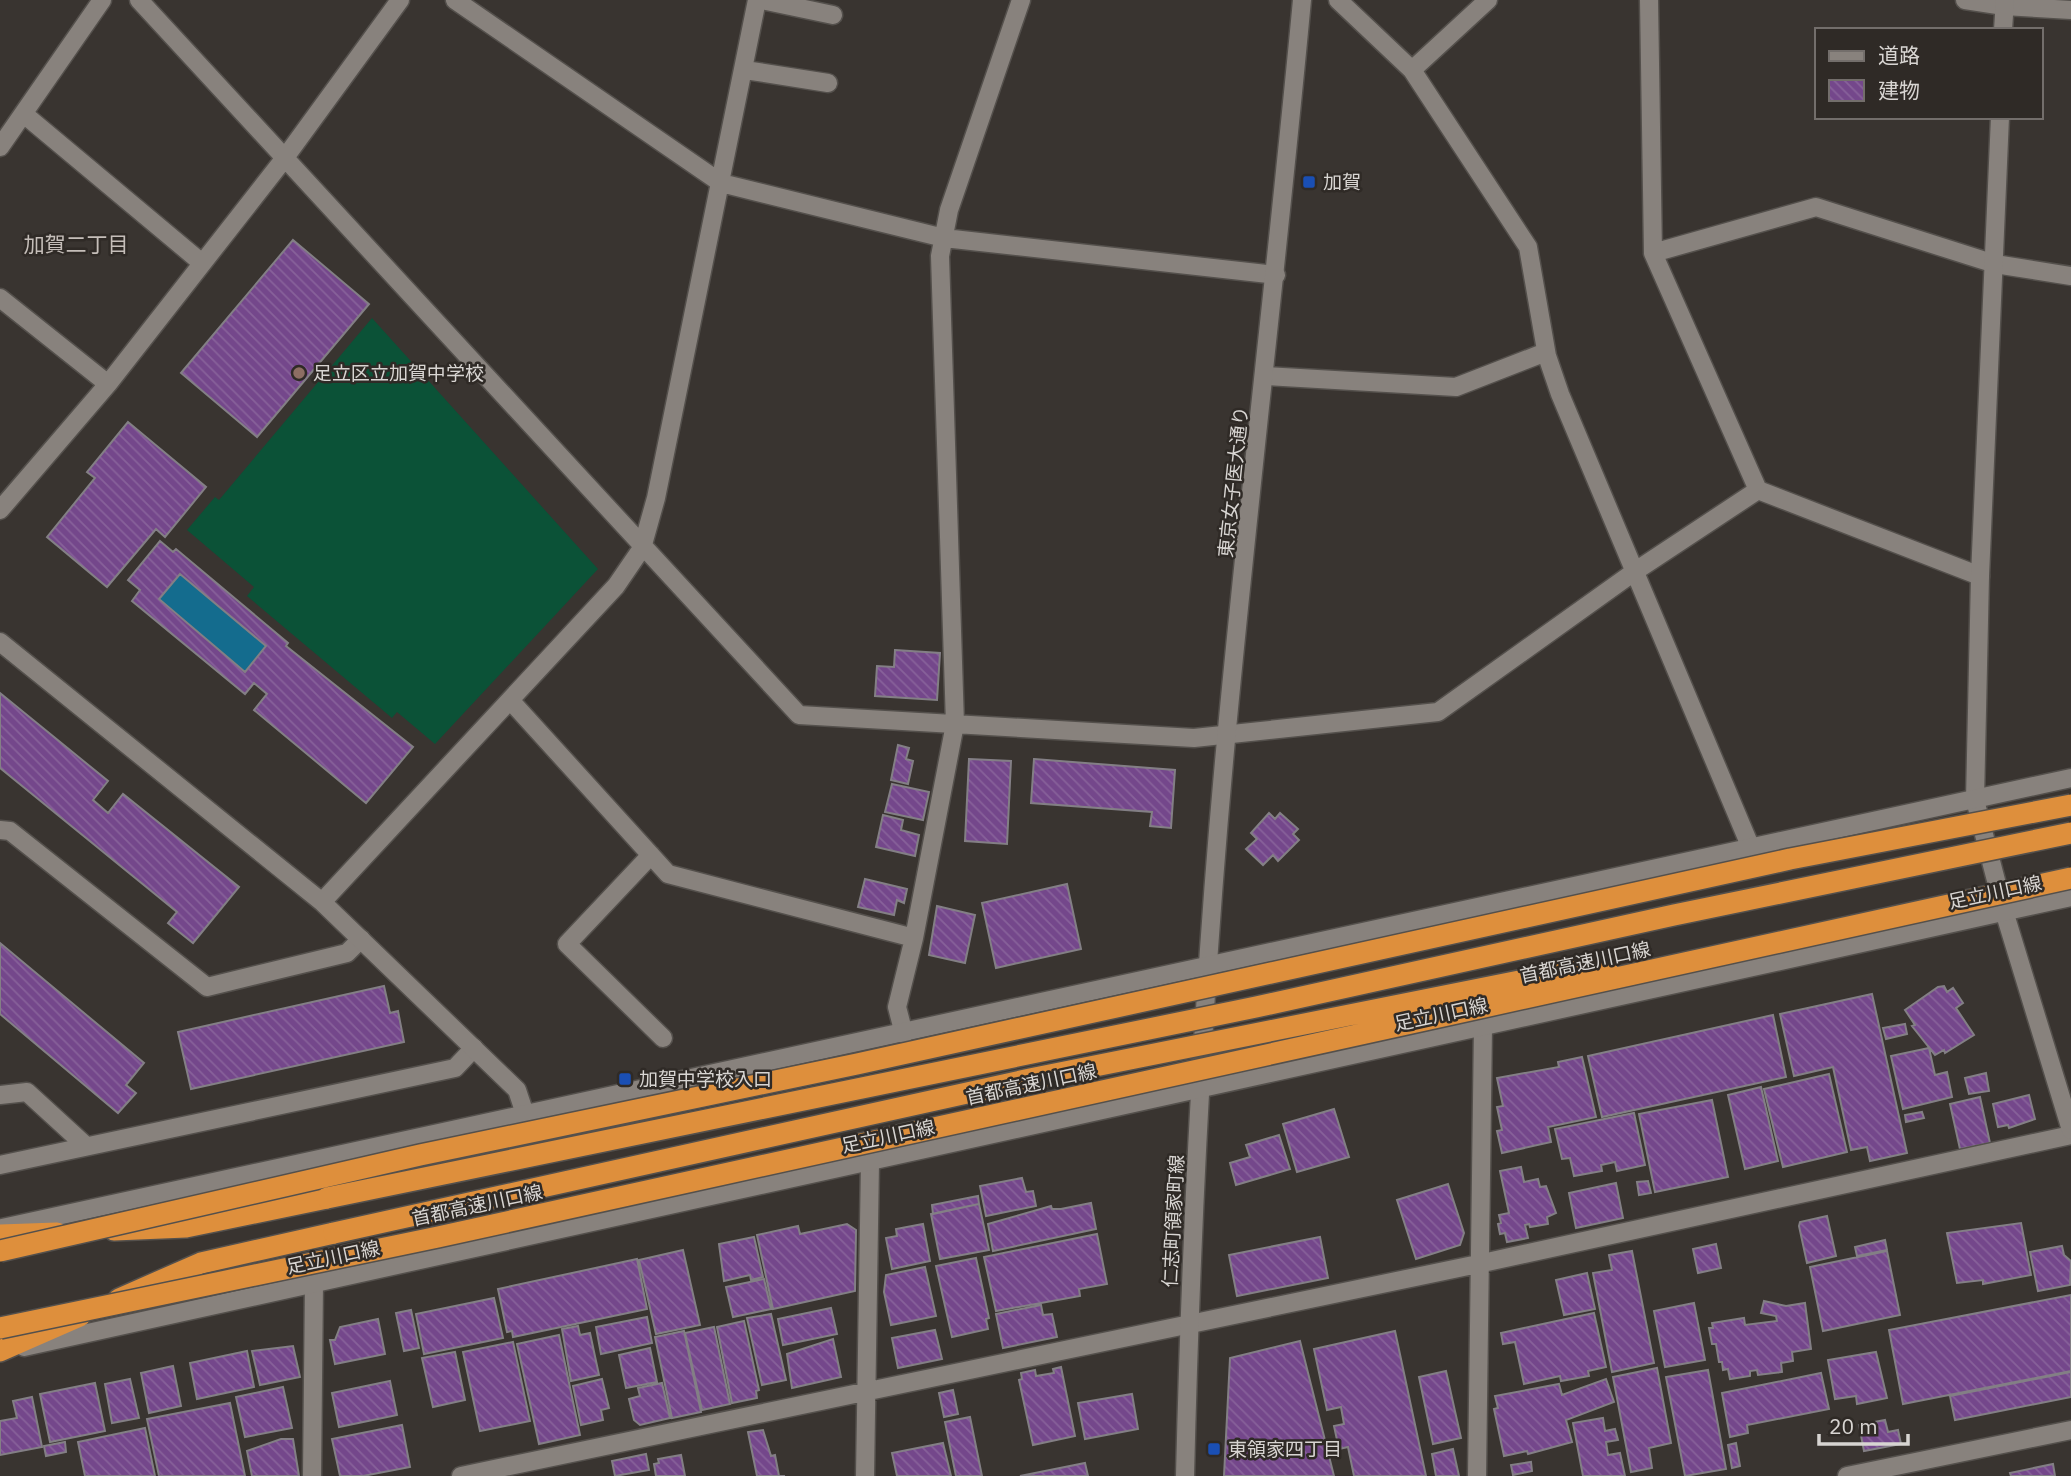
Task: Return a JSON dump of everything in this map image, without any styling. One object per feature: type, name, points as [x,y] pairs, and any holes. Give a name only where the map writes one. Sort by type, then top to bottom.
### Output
[{"type":"highway","points":[[0,1251],[406,1158],[857,1064],[1790,859],[2071,805]]},
{"type":"highway","points":[[0,1235],[186,1227],[1256,1007],[1674,915],[2071,832]]},
{"type":"highway","name":"首都高速川口線","points":[[0,1328],[438,1237],[2071,878]]},
{"type":"highway","points":[[0,1352],[201,1263],[1030,1079],[1527,980],[1703,960]]},
{"type":"street","points":[[0,147],[25,115],[102,0]]},
{"type":"street","points":[[139,0],[642,548],[800,715],[1194,738],[1438,712],[1634,572],[1758,490]]},
{"type":"street","points":[[3,500],[108,384],[284,159],[400,0]]},
{"type":"street","points":[[455,0],[721,183],[944,237],[1276,275]]},
{"type":"street","points":[[321,902],[616,586],[642,548],[656,498],[760,0],[833,15]]},
{"type":"street","points":[[904,1034],[897,1007],[914,938],[955,724],[940,256],[949,210],[1021,0]]},
{"type":"street","name":"東京女子医大通り","points":[[1209,968],[1226,736],[1276,275],[1302,0]]},
{"type":"street","points":[[1338,0],[1412,70],[1528,247],[1546,352],[1560,394],[1751,848]]},
{"type":"street","points":[[1412,70],[1488,0]]},
{"type":"street","points":[[1649,0],[1653,253],[1758,490],[1980,576]]},
{"type":"street","points":[[1965,0],[2071,10]]},
{"type":"street","points":[[2003,28],[2005,3]]},
{"type":"street","points":[[745,70],[828,83]]},
{"type":"street","points":[[25,115],[202,262]]},
{"type":"street","points":[[461,1476],[1478,1264],[2071,1132],[2004,911],[1975,800],[1980,576],[2000,119]]},
{"type":"street","points":[[1653,253],[1815,207],[1995,264],[2071,276]]},
{"type":"street","points":[[0,298],[108,384]]},
{"type":"street","points":[[1265,376],[1456,387],[1546,352]]},
{"type":"street","points":[[0,642],[321,902],[517,1090],[526,1117]]},
{"type":"street","points":[[510,700],[668,874],[914,938]]},
{"type":"street","points":[[0,1229],[526,1117],[2071,778]]},
{"type":"street","points":[[0,830],[10,831],[207,987],[347,953],[361,939]]},
{"type":"street","points":[[651,855],[567,944],[663,1038]]},
{"type":"street","name":"足立川口線","points":[[0,1352],[2071,897]]},
{"type":"street","name":"仁志町領家町線","points":[[1185,1476],[1188,1325],[1209,968]]},
{"type":"street","points":[[1477,1476],[1483,1027]]},
{"type":"street","points":[[0,1165],[455,1068],[474,1048]]},
{"type":"street","points":[[0,1095],[27,1092],[86,1146]]},
{"type":"street","points":[[865,1476],[870,1162]]},
{"type":"street","points":[[312,1476],[314,1282]]},
{"type":"street","points":[[1847,1476],[2071,1430]]},
{"type":"green space","points":[[372,318],[598,569],[435,744],[397,712],[392,718],[247,596],[254,587],[187,530],[215,497],[219,500]]},
{"type":"water","points":[[180,574],[266,646],[245,672],[159,599]]},
{"type":"building","points":[[293,240],[369,304],[257,437],[181,373]]},
{"type":"building","points":[[128,422],[206,487],[165,537],[156,529],[107,587],[47,537],[95,478],[87,472]]},
{"type":"building","points":[[160,541],[173,552],[176,549],[288,643],[286,646],[413,747],[366,803],[254,710],[267,694],[254,683],[245,694],[132,601],[140,590],[128,580]],"holes":[[[180,574],[266,646],[245,672],[159,599]]]},
{"type":"building","points":[[895,650],[940,653],[937,700],[875,696],[877,666],[894,667]]},
{"type":"building","points":[[0,693],[108,781],[93,800],[108,813],[123,794],[239,887],[193,943],[168,923],[177,912],[0,768]]},
{"type":"building","points":[[898,745],[909,748],[906,759],[913,761],[908,784],[891,780]]},
{"type":"building","points":[[969,759],[1011,761],[1007,844],[965,841]]},
{"type":"building","points":[[1034,759],[1175,770],[1171,828],[1150,826],[1152,812],[1031,803]]},
{"type":"building","points":[[892,784],[929,792],[923,820],[885,812]]},
{"type":"building","points":[[1269,813],[1275,819],[1280,813],[1298,829],[1293,834],[1299,840],[1278,861],[1273,855],[1263,865],[1246,849],[1257,839],[1251,833]]},
{"type":"building","points":[[883,815],[903,820],[901,830],[919,835],[915,856],[876,847]]},
{"type":"building","points":[[865,879],[907,889],[904,903],[897,900],[894,915],[858,907]]},
{"type":"building","points":[[1067,884],[1081,949],[996,968],[982,903]]},
{"type":"building","points":[[937,906],[975,915],[965,963],[929,955]]},
{"type":"building","points":[[0,943],[144,1063],[126,1085],[136,1093],[118,1113],[0,1014]]},
{"type":"building","points":[[384,986],[390,1013],[398,1011],[404,1042],[191,1089],[178,1032]]},
{"type":"building","points":[[1944,986],[1947,992],[1953,988],[1963,1003],[1956,1008],[1974,1035],[1945,1053],[1944,1050],[1935,1055],[1912,1026],[1915,1025],[1905,1010],[1938,987]]},
{"type":"building","points":[[1872,994],[1907,1153],[1870,1161],[1867,1147],[1851,1150],[1833,1067],[1794,1076],[1780,1014]]},
{"type":"building","points":[[1773,1015],[1786,1077],[1602,1117],[1588,1056]]},
{"type":"building","points":[[1905,1024],[1907,1034],[1886,1039],[1883,1028]]},
{"type":"building","points":[[1929,1048],[1935,1075],[1947,1072],[1952,1097],[1903,1109],[1891,1056]]},
{"type":"building","points":[[1582,1057],[1596,1117],[1548,1127],[1551,1142],[1502,1153],[1497,1131],[1502,1130],[1497,1107],[1503,1106],[1497,1078],[1559,1067],[1558,1062]]},
{"type":"building","points":[[1986,1073],[1989,1091],[1969,1094],[1965,1078]]},
{"type":"building","points":[[1829,1074],[1847,1152],[1783,1167],[1764,1089]]},
{"type":"building","points":[[1761,1087],[1778,1161],[1745,1169],[1728,1095]]},
{"type":"building","points":[[2029,1095],[2035,1119],[2009,1128],[2008,1125],[1998,1127],[1993,1104]]},
{"type":"building","points":[[1980,1097],[1990,1143],[1960,1149],[1950,1104]]},
{"type":"building","points":[[1712,1100],[1728,1177],[1655,1192],[1639,1114]]},
{"type":"building","points":[[1334,1109],[1349,1157],[1297,1172],[1283,1124]]},
{"type":"building","points":[[1922,1112],[1924,1118],[1906,1122],[1905,1115]]},
{"type":"building","points":[[1634,1113],[1645,1165],[1617,1171],[1615,1162],[1601,1165],[1602,1171],[1574,1176],[1570,1158],[1562,1159],[1555,1129]]},
{"type":"building","points":[[1279,1135],[1290,1169],[1236,1185],[1230,1163],[1250,1157],[1246,1145]]},
{"type":"building","points":[[1521,1167],[1524,1182],[1538,1179],[1540,1187],[1546,1186],[1556,1213],[1547,1217],[1548,1224],[1530,1227],[1529,1224],[1525,1225],[1528,1238],[1507,1242],[1505,1233],[1500,1234],[1498,1224],[1501,1223],[1499,1215],[1509,1213],[1500,1171]]},
{"type":"building","points":[[1022,1178],[1026,1192],[1033,1191],[1036,1206],[986,1216],[980,1186]]},
{"type":"building","points":[[1648,1181],[1651,1193],[1639,1195],[1637,1182]]},
{"type":"building","points":[[1616,1183],[1623,1218],[1576,1228],[1569,1193]]},
{"type":"building","points":[[1448,1184],[1464,1233],[1460,1245],[1416,1259],[1397,1200]]},
{"type":"building","points":[[978,1196],[979,1204],[933,1214],[932,1205]]},
{"type":"building","points":[[1091,1203],[1096,1229],[993,1251],[988,1224],[1051,1206],[1052,1209],[1061,1209]]},
{"type":"building","points":[[979,1204],[989,1250],[940,1259],[931,1214]]},
{"type":"building","points":[[1827,1216],[1836,1256],[1807,1263],[1800,1222]]},
{"type":"building","points":[[2021,1223],[2031,1275],[1983,1284],[1983,1280],[1957,1283],[1947,1233]]},
{"type":"building","points":[[847,1224],[856,1230],[855,1291],[773,1309],[757,1235],[798,1226],[800,1234]]},
{"type":"building","points":[[923,1224],[930,1261],[892,1269],[886,1238],[897,1236],[896,1229]]},
{"type":"building","points":[[1097,1234],[1107,1284],[1079,1289],[1080,1296],[996,1311],[984,1257]]},
{"type":"building","points":[[754,1237],[763,1277],[751,1280],[750,1275],[724,1281],[719,1244]]},
{"type":"building","points":[[1320,1237],[1328,1278],[1237,1296],[1229,1255]]},
{"type":"building","points":[[1885,1240],[1887,1250],[1857,1256],[1855,1247]]},
{"type":"building","points":[[1716,1244],[1721,1268],[1698,1273],[1693,1249]]},
{"type":"building","points":[[2062,1246],[2064,1255],[2071,1261],[2070,1285],[2038,1291],[2030,1252]]},
{"type":"building","points":[[683,1250],[700,1325],[656,1334],[639,1260]]},
{"type":"building","points":[[1632,1251],[1654,1363],[1612,1372],[1593,1273],[1612,1270],[1609,1255]]},
{"type":"building","points":[[1887,1251],[1900,1315],[1823,1331],[1810,1267]]},
{"type":"building","points":[[976,1258],[989,1318],[986,1319],[988,1329],[952,1337],[936,1266]]},
{"type":"building","points":[[637,1259],[647,1309],[513,1337],[512,1331],[507,1332],[498,1289]]},
{"type":"building","points":[[925,1267],[936,1316],[891,1325],[884,1292],[886,1275]]},
{"type":"building","points":[[1587,1273],[1595,1309],[1564,1315],[1556,1280]]},
{"type":"building","points":[[764,1279],[771,1309],[733,1317],[726,1287]]},
{"type":"building","points":[[2071,1295],[2071,1371],[1903,1404],[1889,1330]]},
{"type":"building","points":[[494,1298],[503,1338],[424,1354],[416,1314]]},
{"type":"building","points":[[1764,1301],[1786,1306],[1805,1303],[1811,1349],[1792,1352],[1793,1361],[1781,1363],[1782,1372],[1758,1375],[1757,1370],[1750,1371],[1750,1376],[1730,1379],[1728,1369],[1723,1370],[1722,1362],[1719,1362],[1716,1344],[1712,1344],[1709,1328],[1713,1328],[1712,1323],[1744,1318],[1745,1325],[1777,1321],[1776,1316],[1761,1313]]},
{"type":"building","points":[[1694,1303],[1705,1360],[1665,1367],[1654,1311]]},
{"type":"building","points":[[1041,1305],[1043,1315],[1052,1314],[1057,1337],[1003,1348],[996,1314]]},
{"type":"building","points":[[831,1308],[837,1334],[783,1345],[778,1319]]},
{"type":"building","points":[[411,1310],[419,1348],[404,1351],[396,1313]]},
{"type":"building","points":[[1594,1313],[1606,1367],[1588,1371],[1589,1376],[1561,1381],[1560,1376],[1524,1384],[1515,1342],[1503,1344],[1501,1333]]},
{"type":"building","points":[[771,1314],[786,1380],[762,1385],[747,1318]]},
{"type":"building","points":[[647,1317],[652,1343],[601,1354],[596,1327]]},
{"type":"building","points":[[378,1319],[385,1354],[335,1364],[330,1340],[335,1340],[340,1327]]},
{"type":"building","points":[[744,1321],[759,1390],[756,1391],[757,1398],[732,1403],[717,1327]]},
{"type":"building","points":[[578,1326],[580,1335],[590,1333],[599,1375],[571,1381],[562,1329]]},
{"type":"building","points":[[714,1327],[730,1404],[702,1410],[685,1333]]},
{"type":"building","points":[[935,1330],[942,1359],[898,1368],[892,1338]]},
{"type":"building","points":[[684,1331],[701,1412],[672,1418],[655,1337]]},
{"type":"building","points":[[1395,1331],[1426,1476],[1354,1476],[1348,1447],[1339,1449],[1334,1426],[1344,1424],[1341,1407],[1327,1410],[1314,1349]]},
{"type":"building","points":[[559,1335],[580,1435],[539,1444],[517,1344]]},
{"type":"building","points":[[833,1339],[841,1377],[792,1388],[787,1354]]},
{"type":"building","points":[[1300,1341],[1334,1476],[1224,1476],[1230,1358]]},
{"type":"building","points":[[513,1342],[530,1421],[480,1431],[463,1352]]},
{"type":"building","points":[[293,1346],[300,1377],[260,1385],[252,1351]]},
{"type":"building","points":[[650,1348],[657,1382],[626,1388],[619,1355]]},
{"type":"building","points":[[247,1351],[254,1387],[197,1399],[190,1363]]},
{"type":"building","points":[[455,1352],[465,1400],[433,1407],[422,1358]]},
{"type":"building","points":[[1876,1352],[1887,1398],[1857,1404],[1856,1396],[1835,1399],[1828,1360]]},
{"type":"building","points":[[173,1366],[181,1406],[149,1413],[141,1373]]},
{"type":"building","points":[[1061,1367],[1075,1436],[1033,1445],[1019,1380],[1022,1379],[1021,1373],[1035,1370],[1036,1376],[1054,1373],[1053,1369]]},
{"type":"building","points":[[1657,1368],[1671,1443],[1649,1448],[1652,1468],[1631,1472],[1613,1377]]},
{"type":"building","points":[[1708,1370],[1726,1469],[1685,1476],[1666,1377]]},
{"type":"building","points":[[1446,1371],[1461,1438],[1433,1444],[1419,1377]]},
{"type":"building","points":[[2071,1372],[2071,1397],[1955,1420],[1950,1396]]},
{"type":"building","points":[[1821,1373],[1829,1409],[1747,1425],[1748,1433],[1730,1437],[1722,1393]]},
{"type":"building","points":[[130,1379],[139,1418],[112,1423],[105,1384]]},
{"type":"building","points":[[602,1379],[609,1408],[601,1410],[603,1420],[581,1425],[573,1386]]},
{"type":"building","points":[[1606,1379],[1614,1402],[1566,1420],[1572,1442],[1528,1454],[1527,1451],[1504,1456],[1494,1409],[1498,1408],[1495,1396],[1559,1384],[1562,1395]]},
{"type":"building","points":[[390,1381],[397,1415],[339,1427],[332,1393]]},
{"type":"building","points":[[95,1383],[105,1431],[50,1442],[40,1394]]},
{"type":"building","points":[[662,1383],[670,1418],[640,1425],[634,1420],[629,1399],[640,1396],[638,1388]]},
{"type":"building","points":[[283,1387],[292,1428],[245,1437],[236,1397]]},
{"type":"building","points":[[953,1390],[958,1414],[944,1417],[939,1393]]},
{"type":"building","points":[[1132,1394],[1138,1429],[1085,1439],[1078,1403]]},
{"type":"building","points":[[32,1397],[42,1447],[0,1455],[0,1421],[17,1418],[13,1401]]},
{"type":"building","points":[[230,1403],[245,1476],[159,1476],[147,1419]]},
{"type":"building","points":[[970,1417],[982,1476],[956,1476],[945,1422]]},
{"type":"building","points":[[1603,1418],[1605,1431],[1615,1429],[1618,1440],[1606,1442],[1608,1455],[1620,1453],[1625,1476],[1583,1476],[1573,1423]]},
{"type":"building","points":[[1885,1420],[1888,1432],[1898,1430],[1901,1444],[1864,1451],[1859,1425]]},
{"type":"building","points":[[402,1425],[410,1467],[363,1476],[340,1476],[332,1439]]},
{"type":"building","points":[[145,1428],[155,1476],[85,1476],[78,1442]]},
{"type":"building","points":[[763,1430],[771,1456],[775,1455],[779,1476],[757,1476],[748,1432]]},
{"type":"building","points":[[281,1439],[293,1439],[299,1476],[252,1476],[247,1451]]},
{"type":"building","points":[[65,1442],[66,1452],[46,1456],[44,1446]]},
{"type":"building","points":[[943,1443],[951,1476],[897,1476],[892,1453]]},
{"type":"building","points":[[1736,1443],[1740,1466],[1732,1468],[1728,1445]]},
{"type":"building","points":[[1453,1449],[1459,1476],[1436,1476],[1432,1454]]},
{"type":"building","points":[[646,1454],[649,1470],[615,1476],[612,1461]]},
{"type":"building","points":[[681,1455],[685,1476],[656,1476],[654,1464],[659,1463],[658,1459]]},
{"type":"building","points":[[1531,1462],[1532,1471],[1513,1475],[1511,1465]]},
{"type":"building","points":[[1085,1463],[1088,1476],[1020,1476]]},
{"type":"building","points":[[2053,1464],[2055,1476],[2011,1476],[2010,1473]]},
{"type":"place","name":"加賀","points":[[1309,182]]},
{"type":"place","name":"足立区立加賀中学校","points":[[299,373]]},
{"type":"place","name":"加賀中学校入口","points":[[625,1079]]},
{"type":"place","name":"東領家四丁目","points":[[1214,1449]]},
{"type":"district","name":"加賀二丁目","points":[[76,244]]}]
